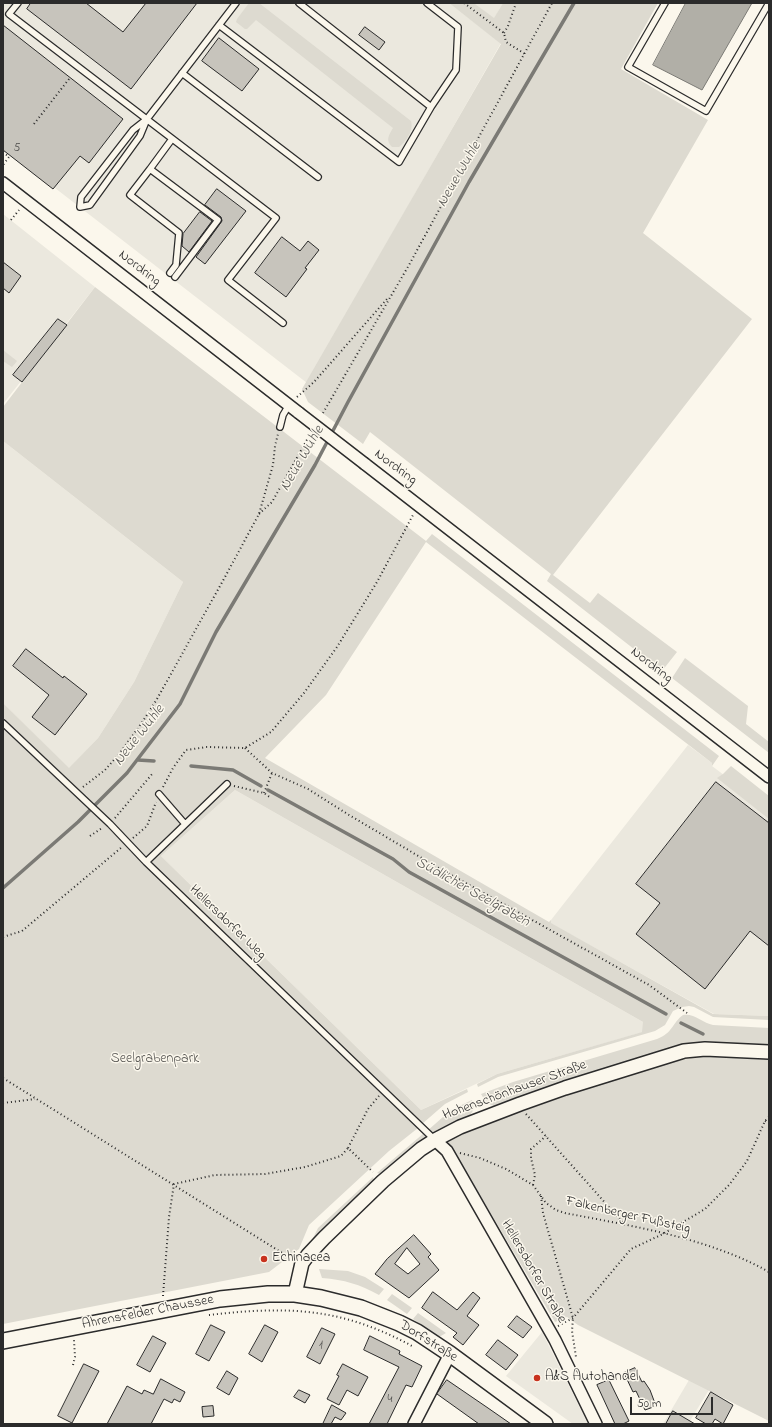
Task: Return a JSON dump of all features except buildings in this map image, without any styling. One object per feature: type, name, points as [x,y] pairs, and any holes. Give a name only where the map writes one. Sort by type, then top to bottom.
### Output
[{"type":"main road","name":"Ahrensfelder Chaussee","points":[[3,1342],[220,1299],[268,1294],[295,1294]]},
{"type":"main road","name":"Dorfstraße","points":[[295,1294],[361,1308],[417,1332],[450,1354],[545,1424]]},
{"type":"street","name":"Nordring","points":[[3,182],[769,777]]},
{"type":"street","name":"Hohenschönhauser Straße","points":[[295,1294],[302,1263],[324,1238],[383,1181],[420,1149],[460,1127],[573,1086],[684,1051],[705,1049],[769,1052]]},
{"type":"street","name":"Hellersdorfer Straße","points":[[435,1140],[447,1151],[549,1331],[596,1424]]},
{"type":"street","points":[[414,1424],[450,1354]]},
{"type":"lane","points":[[18,3],[9,14],[276,218],[228,280],[283,323]]},
{"type":"lane","points":[[147,119],[140,136],[90,205],[80,207],[81,197],[133,130],[147,119],[236,3]]},
{"type":"lane","points":[[299,3],[431,107]]},
{"type":"lane","points":[[219,25],[399,162],[431,107],[456,70],[458,27],[427,3]]},
{"type":"lane","points":[[665,3],[628,67],[706,111],[769,3]]},
{"type":"lane","points":[[182,73],[318,177]]},
{"type":"lane","points":[[170,273],[176,265],[179,233],[130,195],[172,139]]},
{"type":"lane","points":[[150,169],[218,220],[175,277]]},
{"type":"lane","points":[[280,427],[283,415],[289,405]]},
{"type":"lane","name":"Hellersdorfer Weg","points":[[3,723],[110,824],[146,862],[435,1140]]},
{"type":"lane","points":[[146,862],[227,784]]},
{"type":"lane","points":[[159,794],[185,824]]},
{"type":"path","points":[[464,3],[504,33],[506,42],[525,54]]},
{"type":"path","points":[[504,33],[516,3]]},
{"type":"path","points":[[323,413],[409,265],[552,3]]},
{"type":"path","points":[[34,124],[69,79]]},
{"type":"path","points":[[3,152],[9,157],[3,165]]},
{"type":"path","points":[[12,220],[19,210]]},
{"type":"path","points":[[289,405],[314,382],[390,296]]},
{"type":"path","points":[[76,792],[105,770],[120,753],[143,721],[260,514],[273,465],[275,446],[280,427]]},
{"type":"path","points":[[260,514],[272,502],[308,438]]},
{"type":"path","points":[[3,937],[22,931],[147,826],[159,794],[173,768],[186,750],[207,747],[245,748],[271,732],[321,671],[337,647],[377,582],[413,515]]},
{"type":"path","points":[[245,748],[272,772],[308,789],[437,867],[649,985],[687,1013]]},
{"type":"path","points":[[264,793],[272,772]]},
{"type":"path","points":[[90,836],[110,824],[153,773]]},
{"type":"path","points":[[227,784],[264,793],[271,798]]},
{"type":"path","points":[[3,1078],[287,1256]]},
{"type":"path","points":[[174,1184],[215,1175],[265,1174],[305,1167],[340,1156],[348,1148],[368,1109],[378,1097],[385,1092]]},
{"type":"path","points":[[3,1103],[36,1098]]},
{"type":"path","points":[[520,1104],[523,1110],[625,1225]]},
{"type":"path","points":[[549,1331],[573,1318],[632,1249],[663,1234],[705,1209],[729,1185],[747,1161],[765,1120],[769,1117]]},
{"type":"path","points":[[765,1120],[769,1123]]},
{"type":"path","points":[[533,1185],[535,1175],[531,1158],[531,1150],[546,1136]]},
{"type":"path","points":[[348,1148],[373,1172]]},
{"type":"path","name":"Falkenberger Fußsteig","points":[[447,1151],[480,1158],[506,1170],[533,1185],[546,1203],[556,1210],[663,1234],[724,1250],[769,1272]]},
{"type":"path","points":[[163,1296],[169,1217],[174,1184]]},
{"type":"path","points":[[541,1195],[543,1213],[573,1318],[572,1331],[576,1358]]},
{"type":"path","points":[[278,1310],[317,1313],[337,1317],[380,1331],[412,1346]]},
{"type":"path","points":[[73,1365],[75,1357],[74,1339]]},
{"type":"shaded area","points":[[3,3],[449,3],[501,43],[307,383],[55,188],[53,189],[3,150]]},
{"type":"shaded area","points":[[474,3],[503,3],[494,19]]},
{"type":"shaded area","points":[[686,3],[752,3],[702,90],[653,65]]},
{"type":"shaded area","points":[[3,214],[95,287],[3,404]]},
{"type":"shaded area","points":[[3,441],[183,582],[134,682],[98,738],[69,769],[3,703]]},
{"type":"shaded area","points":[[688,745],[712,763],[712,766],[769,809],[769,1016],[714,1014],[550,923]]},
{"type":"shaded area","points":[[235,790],[643,1022],[643,1032],[497,1074],[421,1110],[161,856]]},
{"type":"shaded area","name":"A&S Autohandel","points":[[542,1332],[588,1424],[573,1424],[506,1376]]},
{"type":"shaded area","points":[[689,1380],[709,1390],[688,1424],[663,1424]]},
{"type":"green space","points":[[249,3],[259,3],[411,121],[412,124],[409,136],[404,142],[399,147],[392,147],[388,140],[393,128],[256,20],[247,29],[236,22]]},
{"type":"green space","points":[[449,3],[474,3],[494,18],[503,3],[658,3],[621,69],[708,120],[643,233],[752,319],[553,575],[590,603],[598,593],[677,652],[662,671],[547,581],[551,574],[370,432],[363,444],[308,402],[302,389],[501,44]]},
{"type":"green space","name":"Seelgrabenpark","points":[[95,287],[426,541],[432,534],[719,756],[712,766],[712,763],[426,542],[326,695],[265,758],[549,922],[551,920],[551,923],[713,1014],[769,1016],[769,1020],[713,1017],[694,1007],[682,1007],[673,1011],[665,1025],[655,1031],[498,1077],[478,1087],[477,1084],[497,1074],[642,1032],[643,1022],[235,790],[161,856],[421,1110],[467,1089],[468,1092],[445,1104],[422,1124],[419,1121],[418,1128],[389,1151],[309,1225],[299,1249],[269,1272],[3,1324],[3,703],[69,768],[98,738],[134,682],[183,582],[3,441],[3,407]]},
{"type":"green space","points":[[3,350],[17,361],[12,367],[3,361]]},
{"type":"green space","points":[[685,658],[748,706],[746,724],[769,742],[769,753],[672,678]]},
{"type":"green space","points":[[731,766],[769,796],[769,819],[717,778]]},
{"type":"green space","points":[[683,1015],[691,1015],[713,1025],[769,1028],[769,1046],[697,1043],[677,1047],[499,1107],[488,1104],[481,1094],[513,1082],[657,1039],[666,1034]]},
{"type":"green space","points":[[701,1056],[769,1060],[769,1421],[578,1325],[567,1317],[555,1322],[471,1180],[448,1149],[445,1141],[499,1119],[608,1081]]},
{"type":"green space","points":[[472,1100],[474,1109],[469,1117],[435,1135],[427,1131],[451,1110]]},
{"type":"green space","points":[[424,1133],[429,1139],[383,1175],[377,1173]]},
{"type":"green space","points":[[373,1177],[375,1184],[308,1246],[318,1228]]},
{"type":"green space","points":[[319,1269],[348,1271],[365,1277],[384,1289],[379,1295],[352,1283],[322,1278]]},
{"type":"green space","points":[[392,1294],[412,1308],[407,1314],[387,1300]]},
{"type":"green space","points":[[418,1313],[446,1333],[439,1337],[413,1319]]},
{"type":"waterway","name":"Neue Wuhle","points":[[3,888],[78,822],[127,773],[180,704],[216,632],[315,465],[469,182],[574,3]]},
{"type":"waterway","points":[[138,760],[154,761]]},
{"type":"waterway","name":"Südlicher Seelgraben","points":[[191,766],[233,770],[261,786]]},
{"type":"waterway","name":"Südlicher Seelgraben","points":[[268,790],[393,859],[409,872],[666,1014]]},
{"type":"waterway","name":"Südlicher Seelgraben","points":[[681,1023],[703,1034]]},
{"type":"place","name":"Echinacea","points":[[264,1259]]},
{"type":"place","name":"A&S Autohandel","points":[[537,1378]]}]
